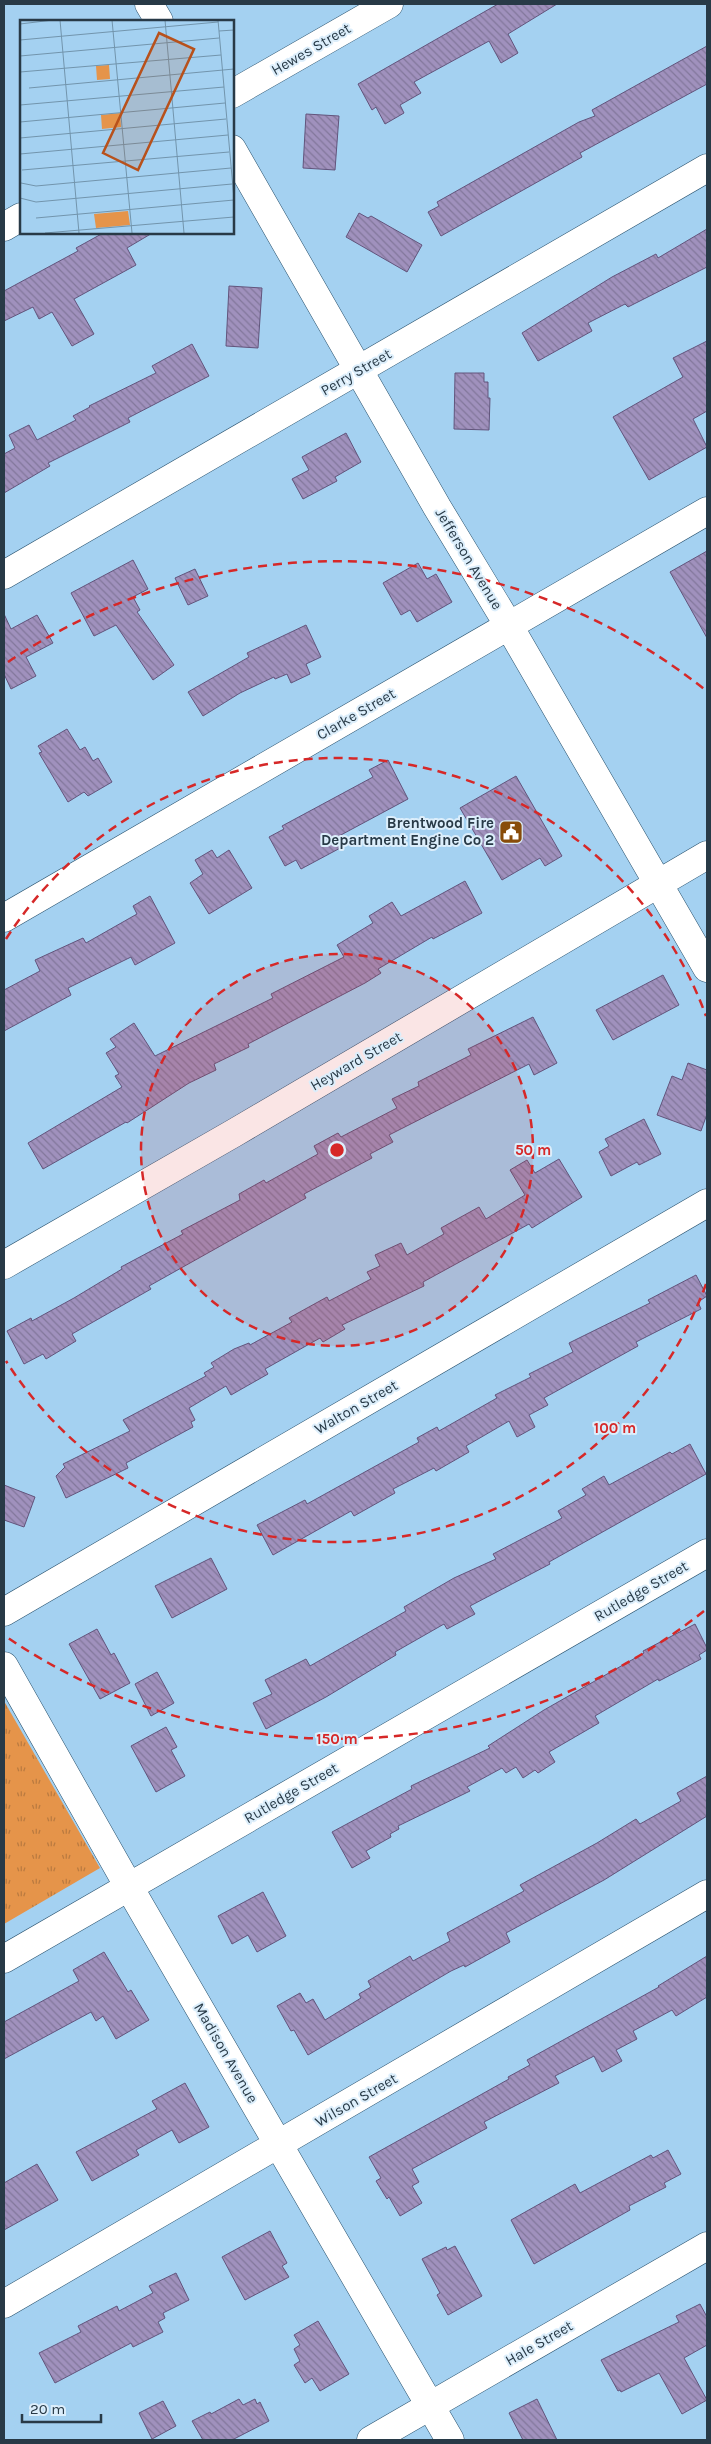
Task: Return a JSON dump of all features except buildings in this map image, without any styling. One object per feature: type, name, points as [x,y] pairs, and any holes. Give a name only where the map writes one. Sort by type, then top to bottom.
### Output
[{"type":"street","points":[[149,4],[158,20]]},
{"type":"street","name":"Hewes Street","points":[[234,93],[389,4]]},
{"type":"street","name":"Jefferson Avenue","points":[[234,152],[360,370],[436,507],[508,626],[707,968]]},
{"type":"street","name":"Perry Street","points":[[4,575],[707,168]]},
{"type":"street","points":[[4,227],[20,218]]},
{"type":"street","name":"Clarke Street","points":[[4,918],[707,510]]},
{"type":"street","name":"Heyward Street","points":[[4,1265],[234,1133],[707,855]]},
{"type":"street","name":"Walton Street","points":[[4,1612],[707,1203]]},
{"type":"street","name":"Rutledge Street","points":[[4,1959],[707,1553]]},
{"type":"street","name":"Madison Avenue","points":[[4,1666],[129,1886],[450,2440]]},
{"type":"street","name":"Wilson Street","points":[[4,2304],[707,1894]]},
{"type":"street","name":"Hale Street","points":[[371,2440],[707,2246]]},
{"type":"green space","points":[[4,1701],[100,1868],[4,1924]]},
{"type":"place","name":"Brentwood Fire Department Engine Co 2","points":[[511,832]]}]
